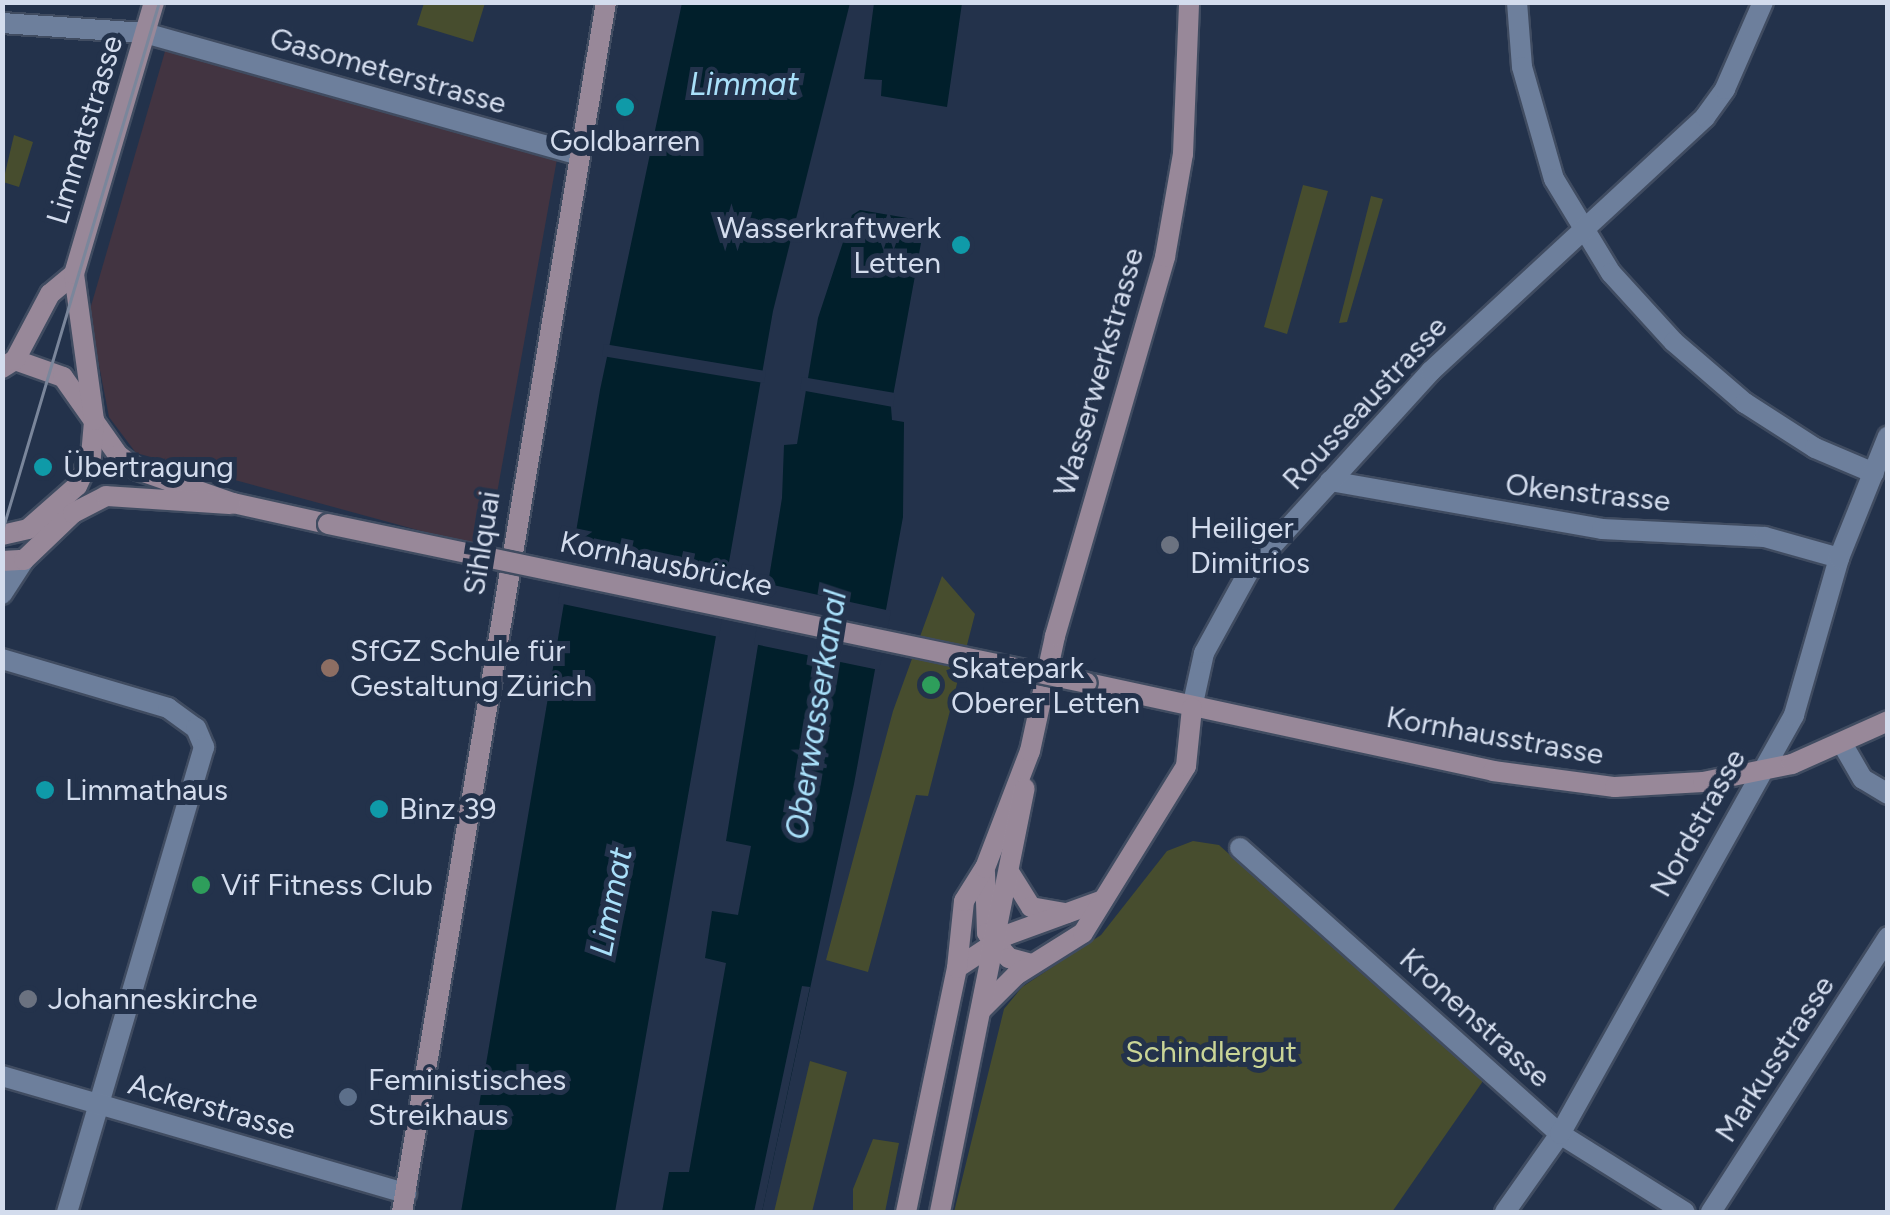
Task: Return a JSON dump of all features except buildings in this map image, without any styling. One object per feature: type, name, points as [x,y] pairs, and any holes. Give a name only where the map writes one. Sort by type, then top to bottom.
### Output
[{"type":"street","name":"Limmatstrasse","points":[[74,274],[154,2]]},
{"type":"street","name":"Sihlquai","points":[[404,1203],[606,2]]},
{"type":"street","name":"Wasserwerkstrasse","points":[[940,1212],[993,943],[1011,876],[1030,751],[1055,636],[1169,239],[1187,109],[1190,2]]},
{"type":"street","points":[[1517,2],[1535,124],[1581,229],[1674,342],[1745,404],[1815,448],[1874,473]]},
{"type":"street","name":"Rousseaustrasse","points":[[982,1010],[1031,964],[1083,933],[1186,766],[1192,708],[1204,653],[1238,588],[1431,371],[1705,117],[1725,89],[1763,2]]},
{"type":"street","name":"Gasometerstrasse","points":[[2,23],[145,33],[579,155]]},
{"type":"street","points":[[74,274],[50,294],[9,364],[64,377],[94,420],[138,470],[233,504]]},
{"type":"street","points":[[2,535],[28,529],[78,486],[91,456],[94,420],[74,274]]},
{"type":"street","name":"Nordstrasse","points":[[1505,1212],[1560,1134],[1794,715],[1839,558],[1888,436]]},
{"type":"street","name":"Okenstrasse","points":[[1330,481],[1602,529],[1766,537],[1839,558]]},
{"type":"street","points":[[2,594],[13,560],[86,503],[106,496],[233,504]]},
{"type":"street","name":"Kornhausbrücke","points":[[233,504],[1087,683]]},
{"type":"street","points":[[2,659],[168,708],[196,728],[204,747],[68,1212]]},
{"type":"street","name":"Kornhausstrasse","points":[[1087,683],[1192,708],[1576,784],[1703,782],[1761,772],[1843,745],[1888,721]]},
{"type":"street","points":[[1843,745],[1863,779],[1888,794]]},
{"type":"street","name":"Wasserwerkstrasse","points":[[906,1212],[958,968],[964,901],[985,868],[1030,751]]},
{"type":"street","name":"Kronenstrasse","points":[[1240,848],[1560,1134],[1685,1212]]},
{"type":"street","points":[[985,868],[982,904],[993,943],[1009,958],[1031,964]]},
{"type":"street","points":[[1011,876],[1032,907],[1068,913]]},
{"type":"street","points":[[958,968],[993,943],[1102,900]]},
{"type":"street","name":"Markusstrasse","points":[[1711,1212],[1888,937]]},
{"type":"street","name":"Ackerstrasse","points":[[2,1076],[404,1203]]},
{"type":"shaded area","points":[[166,48],[557,159],[487,549],[136,453],[109,417],[89,313]]},
{"type":"green space","points":[[424,3],[485,3],[473,42],[417,25]]},
{"type":"green space","points":[[14,135],[33,142],[19,187],[3,182]]},
{"type":"green space","points":[[1303,185],[1328,191],[1287,334],[1264,327]]},
{"type":"green space","points":[[1371,196],[1383,199],[1347,322],[1339,323]]},
{"type":"green space","points":[[942,576],[975,614],[928,796],[916,795],[868,972],[826,960],[893,711]]},
{"type":"green space","name":"Schindlergut","points":[[1193,841],[1219,845],[1483,1081],[1392,1212],[954,1212],[1004,1009],[1022,987],[1101,935],[1167,851]]},
{"type":"green space","points":[[810,1061],[847,1072],[812,1212],[774,1212]]},
{"type":"green space","points":[[873,1139],[899,1143],[885,1212],[853,1212],[853,1189]]},
{"type":"water","name":"Limmat","points":[[682,3],[850,3],[773,311],[615,1212],[461,1212],[600,390]]},
{"type":"water","name":"Limmat","points":[[874,3],[962,3],[947,107],[881,96],[882,80],[864,79]]},
{"type":"water","name":"Limmat","points":[[860,210],[925,221],[891,407],[892,420],[904,422],[903,517],[854,784],[762,1212],[662,1212],[669,1172],[689,1172],[726,963],[705,958],[712,911],[738,915],[751,846],[726,841],[782,498],[784,445],[797,444],[818,318],[852,215]]},
{"type":"pier","points":[[604,344],[766,371],[764,383],[602,356]]},
{"type":"pier","points":[[802,377],[895,393],[893,407],[800,390]]},
{"type":"pier","points":[[569,542],[729,576],[719,637],[558,603]]},
{"type":"pier","points":[[764,583],[891,611],[879,670],[754,644]]},
{"type":"pier","points":[[802,986],[810,987],[762,1212],[754,1212]]},
{"type":"tram line","points":[[2,531],[159,2]]},
{"type":"place","name":"Goldbarren","points":[[625,107]]},
{"type":"place","name":"Wasserkraftwerk Letten","points":[[961,245]]},
{"type":"place","name":"Übertragung","points":[[43,467]]},
{"type":"place","name":"Heiliger Dimitrios","points":[[1170,545]]},
{"type":"place","name":"SfGZ Schule für Gestaltung Zürich","points":[[330,668]]},
{"type":"place","name":"Skatepark Oberer Letten","points":[[931,685]]},
{"type":"place","name":"Limmathaus","points":[[45,790]]},
{"type":"place","name":"Binz 39","points":[[379,809]]},
{"type":"place","name":"Vif Fitness Club","points":[[201,885]]},
{"type":"place","name":"Johanneskirche","points":[[28,999]]},
{"type":"place","name":"Feministisches Streikhaus","points":[[348,1097]]},
{"type":"water label","name":"Oberwasserkanal","points":[[816,715]]}]
